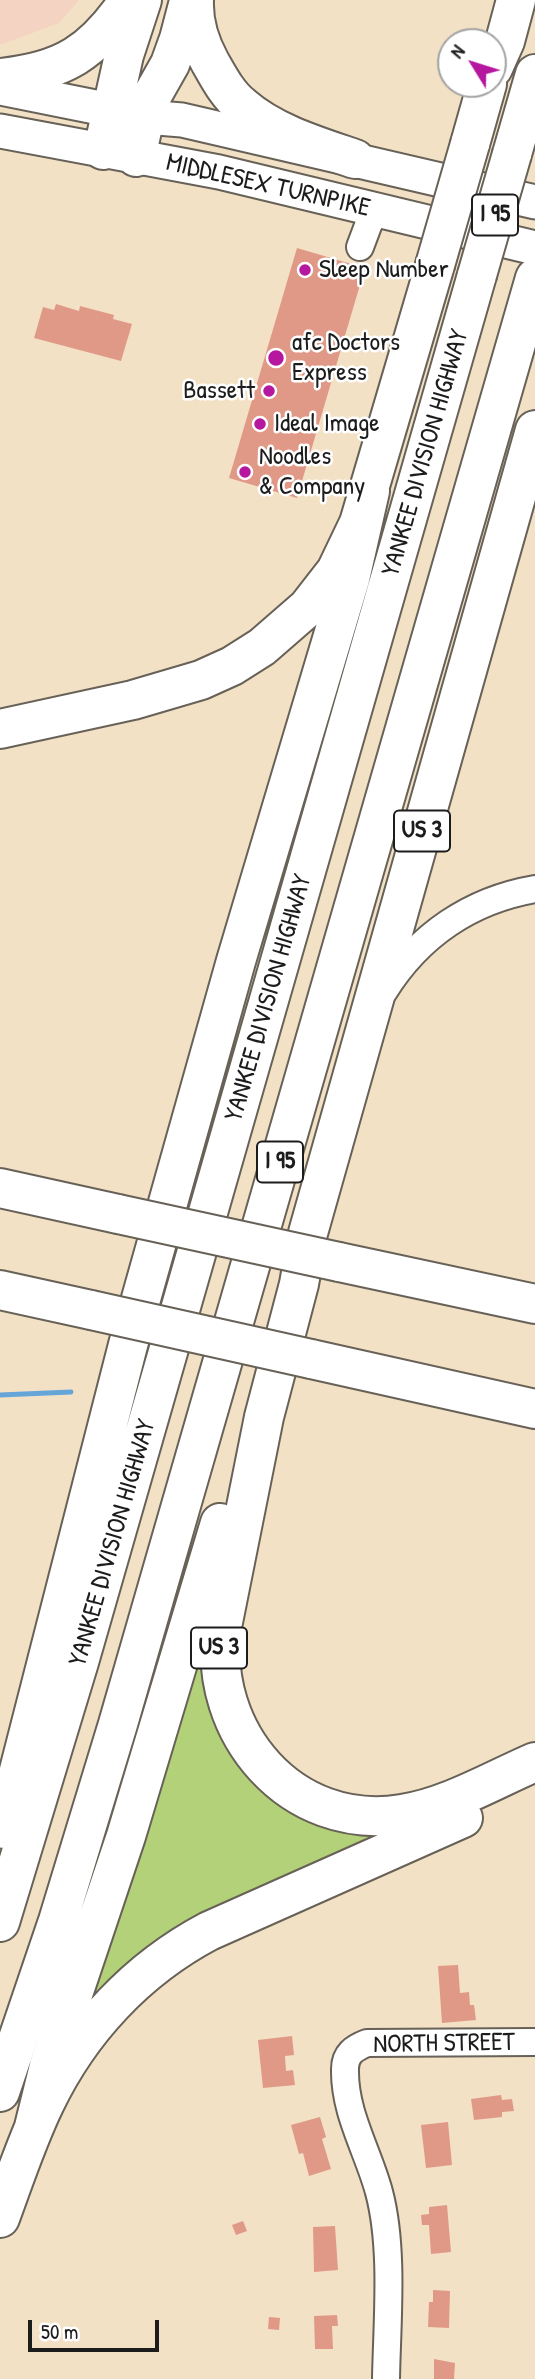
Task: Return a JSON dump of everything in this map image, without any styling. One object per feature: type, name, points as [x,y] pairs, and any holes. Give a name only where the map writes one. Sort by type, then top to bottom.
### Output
[{"type":"highway","points":[[0,78],[24,76],[51,69],[87,49],[109,28],[129,0]]},
{"type":"highway","points":[[120,154],[129,114],[124,55],[142,0]]},
{"type":"highway","points":[[129,114],[153,94],[175,51],[192,0]]},
{"type":"highway","points":[[192,0],[200,43],[218,77],[235,100],[251,113],[287,133],[355,159]]},
{"type":"highway","points":[[499,28],[506,0]]},
{"type":"highway","points":[[507,34],[516,0]]},
{"type":"highway","name":"YANKEE DIVISION HIGHWAY","points":[[0,1922],[75,1676],[535,74]]},
{"type":"highway","points":[[0,1847],[117,1383],[236,961],[350,579],[370,491],[483,98]]},
{"type":"highway","name":"YANKEE DIVISION HIGHWAY","points":[[0,2092],[79,1856],[118,1724],[533,283]]},
{"type":"highway","name":"US 3","points":[[535,430],[308,1233],[299,1284],[264,1417],[219,1643],[220,1674],[231,1716],[249,1749],[275,1777],[295,1792],[318,1803],[352,1814],[389,1816],[428,1808],[535,1762]]},
{"type":"highway","points":[[0,729],[185,686],[217,673],[255,652],[297,618],[327,584],[353,539],[370,491]]},
{"type":"highway","points":[[0,1188],[535,1304]]},
{"type":"highway","points":[[34,2127],[49,2066],[106,1899],[146,1770],[290,1279],[308,1233]]},
{"type":"highway","points":[[0,1290],[535,1409]]},
{"type":"highway","points":[[0,2218],[34,2127],[64,2068],[96,2021],[137,1980],[180,1947],[237,1917],[535,1786]]},
{"type":"main road","name":"MIDDLESEX TURNPIKE","points":[[0,88],[129,114],[182,120],[535,202]]},
{"type":"main road","name":"MIDDLESEX TURNPIKE","points":[[0,131],[219,172],[535,248]]},
{"type":"street","points":[[360,247],[369,223],[378,210]]},
{"type":"street","points":[[367,1027],[379,999],[396,972],[435,932],[483,904],[510,894],[535,889]]},
{"type":"street","points":[[455,1287],[535,1293]]},
{"type":"street","name":"NORTH STREET","points":[[386,2379],[388,2317],[385,2229],[379,2192],[360,2141],[348,2096],[346,2059],[353,2049],[367,2043],[535,2042]]},
{"type":"shaded area","points":[[0,0],[79,0],[59,23],[0,45]]},
{"type":"green space","points":[[216,1582],[231,1738],[402,1825],[97,1999],[91,1999]]},
{"type":"building","points":[[297,248],[365,268],[297,498],[229,478]]},
{"type":"building","points":[[56,304],[79,311],[80,306],[114,315],[113,319],[132,324],[121,361],[34,338],[43,307],[54,310]]},
{"type":"building","points":[[458,1965],[460,1993],[469,1992],[470,2005],[474,2005],[476,2020],[442,2023],[438,1966]]},
{"type":"building","points":[[292,2036],[294,2055],[285,2056],[286,2071],[293,2070],[295,2085],[263,2088],[258,2040]]},
{"type":"building","points":[[501,2095],[502,2100],[512,2099],[514,2111],[502,2112],[502,2117],[474,2120],[471,2099]]},
{"type":"building","points":[[320,2117],[326,2137],[322,2139],[331,2169],[309,2176],[303,2153],[299,2154],[291,2125]]},
{"type":"building","points":[[448,2122],[452,2165],[426,2168],[421,2125]]},
{"type":"building","points":[[447,2205],[451,2252],[431,2254],[429,2225],[422,2225],[421,2215],[429,2214],[429,2207]]},
{"type":"building","points":[[243,2221],[247,2231],[236,2235],[232,2225]]},
{"type":"building","points":[[335,2226],[338,2270],[314,2272],[313,2227]]},
{"type":"building","points":[[433,2290],[450,2291],[449,2328],[428,2327],[429,2302],[433,2302]]},
{"type":"building","points":[[337,2315],[338,2326],[332,2326],[333,2349],[315,2349],[314,2316]]},
{"type":"building","points":[[269,2317],[280,2318],[279,2330],[268,2329]]},
{"type":"building","points":[[434,2359],[455,2363],[454,2379],[434,2379]]},
{"type":"waterway","points":[[0,1395],[71,1392]]},
{"type":"place","name":"Sleep Number","points":[[305,270]]},
{"type":"place","name":"afc Doctors Express","points":[[276,358]]},
{"type":"place","name":"Bassett","points":[[269,391]]},
{"type":"place","name":"Ideal Image","points":[[260,424]]},
{"type":"place","name":"Noodles & Company","points":[[245,472]]}]
